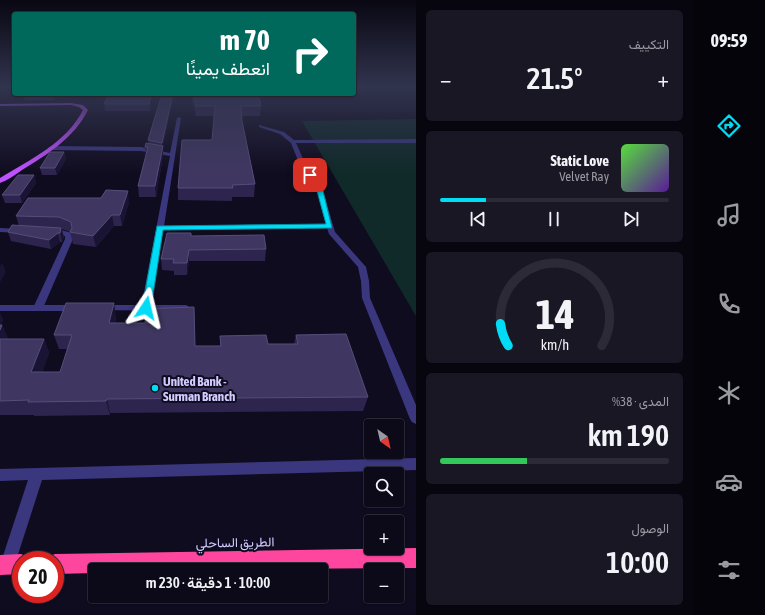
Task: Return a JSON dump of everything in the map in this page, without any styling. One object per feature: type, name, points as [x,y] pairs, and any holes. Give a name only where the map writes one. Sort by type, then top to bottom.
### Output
[{"type":"highway","name":"الطريق الساحلي","points":[[64,564],[416,558]]},
{"type":"main road","points":[[0,182],[51,148],[78,124],[83,116]]},
{"type":"street","points":[[0,308],[186,308]]},
{"type":"lane","points":[[146,308],[179,118]]},
{"type":"lane","points":[[261,126],[282,133],[293,142],[302,163],[320,191],[332,232],[362,267],[364,273],[366,298],[416,419]]},
{"type":"lane","points":[[293,142],[416,141]]},
{"type":"lane","points":[[51,148],[141,150],[172,155]]},
{"type":"lane","points":[[160,228],[330,226]]},
{"type":"lane","points":[[0,230],[61,232],[69,235],[69,239],[38,308]]},
{"type":"lane","points":[[0,475],[416,464]]},
{"type":"lane","points":[[10,565],[37,474]]},
{"type":"green space","points":[[416,119],[416,316],[302,121]]},
{"type":"building","points":[[155,116],[168,116],[162,143],[148,140]]},
{"type":"building","points":[[214,116],[242,116],[255,184],[232,185],[233,188],[178,188],[182,140],[212,140]]},
{"type":"building","points":[[146,143],[163,146],[155,186],[138,186],[148,147],[145,147]]},
{"type":"building","points":[[50,152],[64,152],[55,168],[40,168]]},
{"type":"building","points":[[18,175],[34,175],[20,195],[2,195]]},
{"type":"building","points":[[106,190],[128,191],[120,215],[112,215],[93,236],[70,232],[72,228],[71,222],[59,217],[16,216],[28,198],[101,198]]},
{"type":"building","points":[[12,225],[61,228],[60,233],[49,240],[8,232]]},
{"type":"building","points":[[167,233],[191,233],[191,236],[264,235],[266,249],[189,250],[187,263],[173,263],[174,259],[161,259]]},
{"type":"building","points":[[66,303],[114,303],[109,323],[145,323],[146,309],[194,307],[195,346],[221,346],[220,336],[266,335],[268,344],[298,344],[296,335],[346,334],[368,397],[107,399],[106,401],[28,402],[29,400],[0,401],[0,339],[44,339],[31,372],[60,372],[72,335],[54,335]]},
{"type":"place","name":"United Bank - Surman Branch","points":[[155,388]]},
{"type":"route","points":[[146,308],[160,228],[330,226],[320,191],[310,175]]}]
